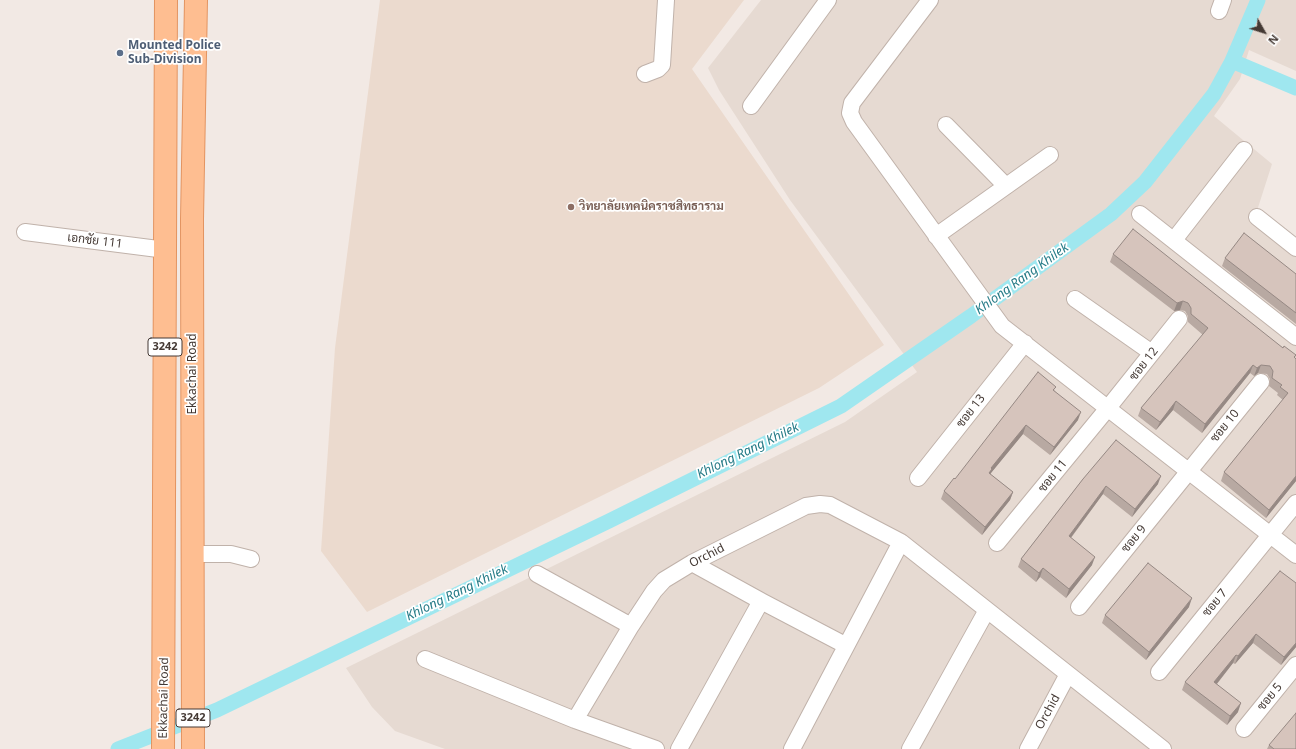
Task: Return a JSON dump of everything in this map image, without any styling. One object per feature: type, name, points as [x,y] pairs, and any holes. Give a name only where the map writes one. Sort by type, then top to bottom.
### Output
[{"type":"main road","name":"Ekkachai Road","points":[[163,748],[166,0]]},
{"type":"main road","name":"Ekkachai Road","points":[[193,748],[192,219],[196,0]]},
{"type":"street","points":[[645,74],[658,69],[662,65],[666,0]]},
{"type":"street","points":[[751,106],[828,0]]},
{"type":"street","points":[[930,0],[852,103],[850,114],[1002,326],[1296,554]]},
{"type":"street","points":[[946,125],[1006,186]]},
{"type":"street","points":[[1174,240],[1244,150]]},
{"type":"street","points":[[936,236],[1050,155]]},
{"type":"street","points":[[1140,214],[1296,337]]},
{"type":"street","points":[[1257,217],[1296,248]]},
{"type":"street","name":"เอกชัย 111","points":[[25,232],[166,250]]},
{"type":"street","points":[[1076,299],[1152,353]]},
{"type":"street","name":"ซอย 12","points":[[1108,408],[1179,319]]},
{"type":"street","name":"ซอย 13","points":[[918,478],[1025,343]]},
{"type":"street","name":"ซอย 10","points":[[1189,471],[1261,382]]},
{"type":"street","name":"ซอย 11","points":[[997,543],[1108,408]]},
{"type":"street","name":"ซอย 9","points":[[1079,607],[1189,471]]},
{"type":"street","name":"ซอย 7","points":[[1159,672],[1296,503]]},
{"type":"street","name":"Orchid","points":[[575,720],[631,626],[654,591],[664,580],[692,562],[806,506],[820,504],[830,505],[901,542],[1068,674],[1144,743],[1164,749]]},
{"type":"street","points":[[792,749],[845,645],[901,542]]},
{"type":"street","points":[[193,554],[231,554],[251,559]]},
{"type":"street","points":[[692,562],[760,601],[845,645]]},
{"type":"street","points":[[537,574],[631,626]]},
{"type":"street","points":[[679,749],[760,601]]},
{"type":"street","points":[[910,749],[987,610]]},
{"type":"street","points":[[425,659],[575,720],[656,749]]},
{"type":"street","name":"ซอย 5","points":[[1244,728],[1296,665]]},
{"type":"street","name":"Orchid","points":[[1028,749],[1068,674]]},
{"type":"shaded area","name":"วิทยาลัยเทคนิคราชสิทธาราม","points":[[380,0],[744,0],[692,69],[884,345],[819,388],[367,612],[321,551],[335,348]]},
{"type":"shaded area","points":[[761,0],[1296,0],[1296,71],[1249,50],[1240,79],[1214,116],[1272,164],[1254,220],[1296,254],[1296,749],[445,749],[395,731],[372,707],[346,668],[845,422],[917,372],[790,200],[719,90],[708,68]]},
{"type":"building","points":[[1133,229],[1283,348],[1284,346],[1296,355],[1294,357],[1296,359],[1296,476],[1269,510],[1224,472],[1288,393],[1280,387],[1282,385],[1272,378],[1273,371],[1270,366],[1261,365],[1257,368],[1253,365],[1205,424],[1176,401],[1160,422],[1141,408],[1208,328],[1191,314],[1191,308],[1188,303],[1183,301],[1177,303],[1113,254]]},
{"type":"building","points":[[1244,233],[1296,274],[1296,313],[1225,258]]},
{"type":"building","points":[[1038,372],[1056,387],[1053,390],[1081,412],[1054,447],[1026,425],[991,468],[992,469],[989,473],[1013,492],[985,527],[944,491]]},
{"type":"building","points":[[1116,440],[1161,476],[1135,509],[1106,486],[1069,536],[1095,557],[1069,589],[1043,568],[1039,573],[1021,559],[1083,479]]},
{"type":"building","points":[[1148,563],[1192,598],[1149,652],[1105,615]]},
{"type":"building","points":[[1280,571],[1296,583],[1296,643],[1284,657],[1256,634],[1238,656],[1236,655],[1214,682],[1241,703],[1230,716],[1185,682]]},
{"type":"building","points":[[1296,713],[1296,749],[1274,749],[1269,745]]},
{"type":"waterway","name":"Khlong Rang Khilek","points":[[118,749],[217,710],[609,521],[841,406],[971,316],[1111,214],[1145,182],[1214,94],[1232,61],[1258,0]]},
{"type":"waterway","points":[[1232,61],[1296,88]]},
{"type":"place","name":"Mounted Police Sub-Division","points":[[120,53]]},
{"type":"place","name":"วิทยาลัยเทคนิคราชสิทธาราม","points":[[571,207]]}]
